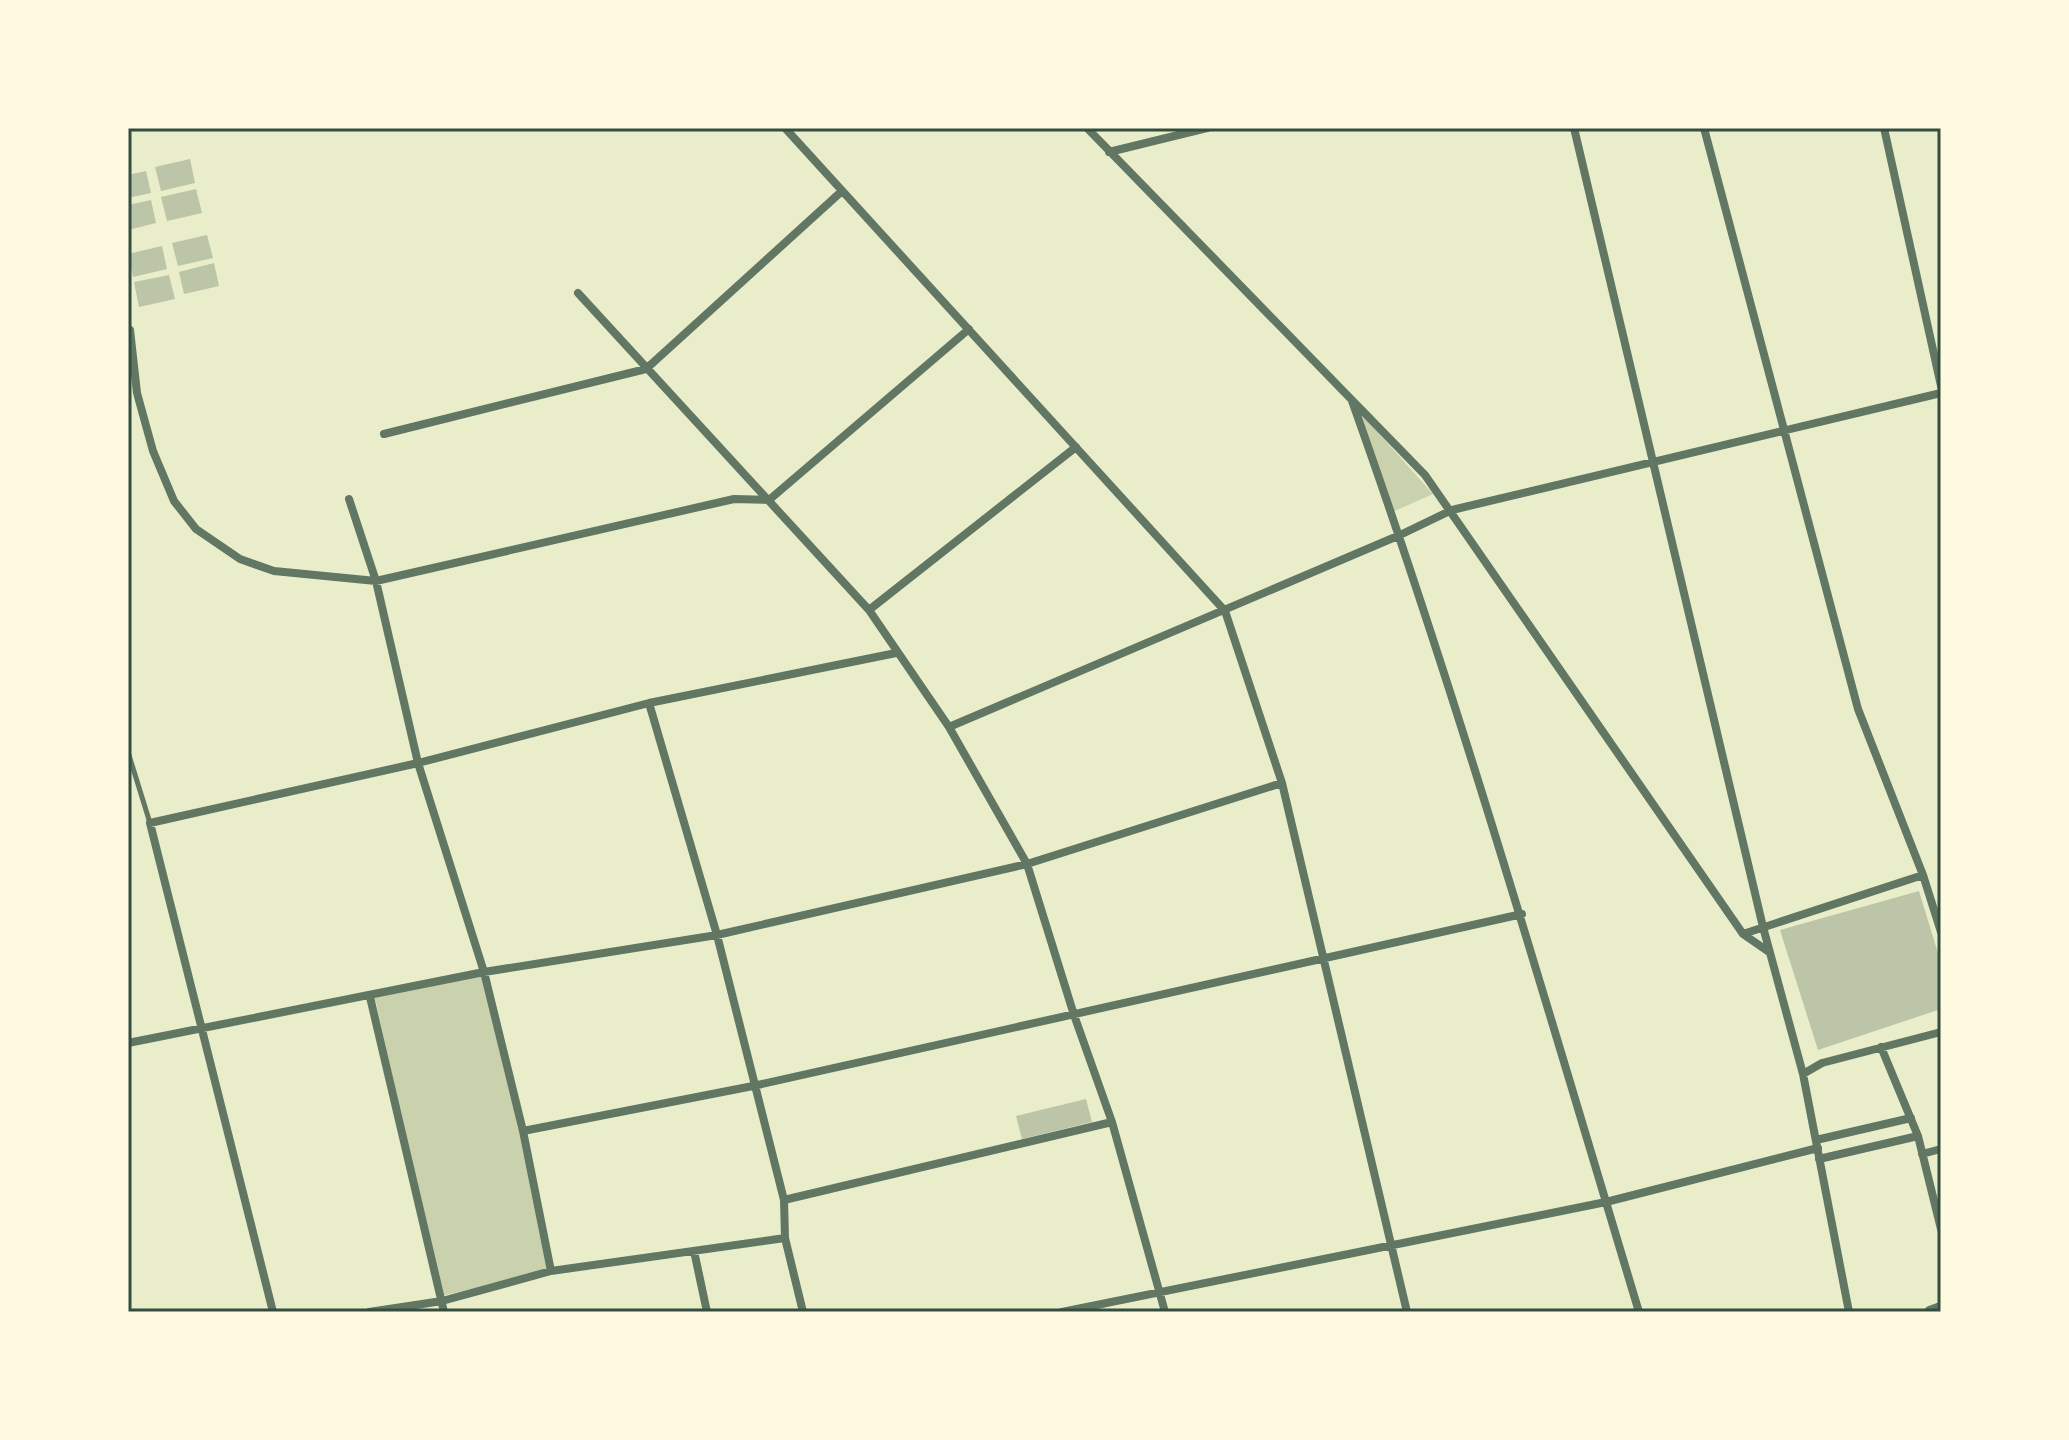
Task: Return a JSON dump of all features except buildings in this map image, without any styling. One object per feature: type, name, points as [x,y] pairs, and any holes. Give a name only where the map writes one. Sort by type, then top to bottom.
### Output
[{"type":"street","points":[[785,128],[1225,611],[1282,783],[1407,1312]]},
{"type":"street","points":[[1087,128],[1425,475],[1743,934],[1769,953]]},
{"type":"street","points":[[1109,152],[1207,128]]},
{"type":"street","points":[[1574,128],[1769,953],[1803,1074],[1849,1312]]},
{"type":"street","points":[[1704,128],[1858,709],[1923,875],[1941,932]]},
{"type":"street","points":[[1884,128],[1941,386]]},
{"type":"street","points":[[384,434],[646,369],[842,191]]},
{"type":"street","points":[[578,293],[869,610],[949,727],[1027,864],[1074,1015],[1112,1122],[1165,1312]]},
{"type":"street","points":[[130,330],[137,393],[153,451],[174,501],[196,529],[240,559],[274,571],[376,581],[734,499],[769,500],[969,329]]},
{"type":"street","points":[[949,727],[1225,611],[1452,510],[1941,393]]},
{"type":"street","points":[[1352,398],[1400,535],[1522,914],[1639,1312]]},
{"type":"street","points":[[869,610],[1076,447]]},
{"type":"street","points":[[349,499],[376,581],[418,763],[484,972],[523,1131],[551,1271]]},
{"type":"street","points":[[273,1312],[150,823],[418,763],[649,703],[896,653]]},
{"type":"street","points":[[649,703],[717,935],[784,1200],[785,1238],[803,1312]]},
{"type":"street","points":[[128,1043],[484,972],[717,935],[1027,864],[1282,783]]},
{"type":"street","points":[[1743,934],[1923,875]]},
{"type":"street","points":[[523,1131],[753,1086],[1522,914]]},
{"type":"street","points":[[370,997],[444,1312]]},
{"type":"street","points":[[1803,1074],[1822,1063],[1941,1032]]},
{"type":"street","points":[[1881,1047],[1918,1136],[1941,1229]]},
{"type":"street","points":[[1062,1312],[1606,1202],[1911,1118]]},
{"type":"street","points":[[784,1200],[1112,1122]]},
{"type":"street","points":[[1819,1159],[1918,1136]]},
{"type":"street","points":[[1922,1154],[1941,1149]]},
{"type":"street","points":[[369,1312],[442,1301],[551,1271],[785,1238]]},
{"type":"street","points":[[694,1251],[707,1312]]},
{"type":"street","points":[[1930,1312],[1941,1308]]},
{"type":"lane","points":[[128,752],[150,823]]},
{"type":"green space","points":[[1358,410],[1433,494],[1390,513]]},
{"type":"green space","points":[[484,972],[551,1271],[441,1296],[376,1002],[370,997]]}]
